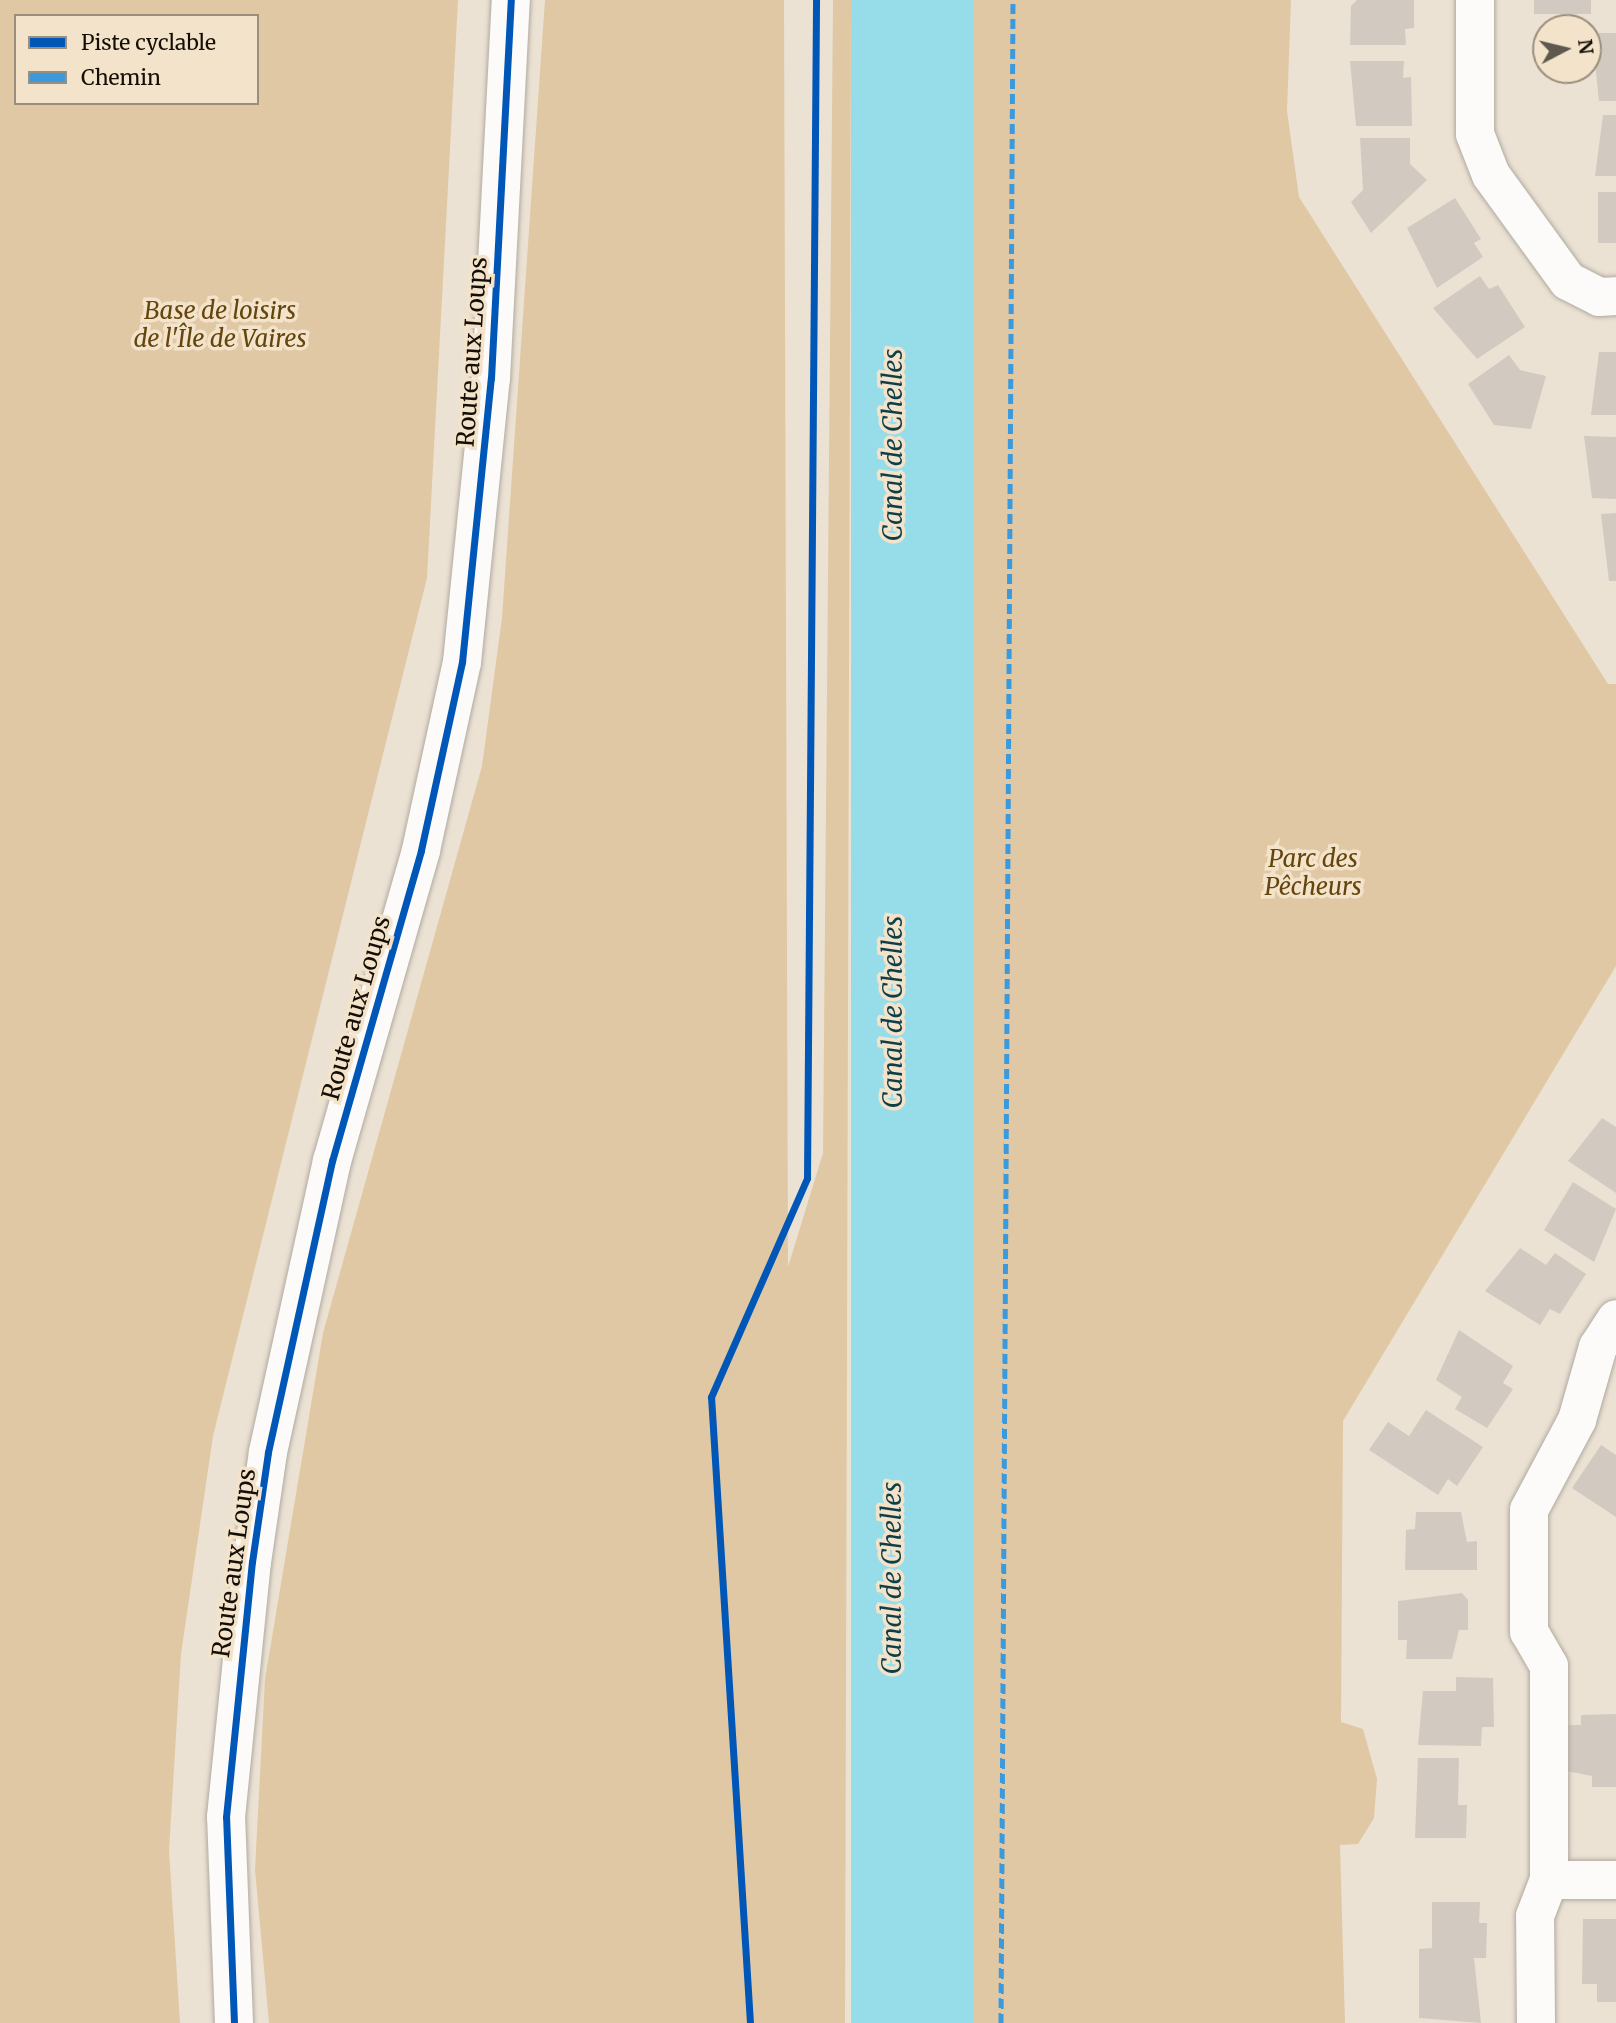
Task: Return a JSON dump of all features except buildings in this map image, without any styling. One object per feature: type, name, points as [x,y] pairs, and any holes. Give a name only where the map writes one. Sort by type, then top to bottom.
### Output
[{"type":"street","name":"Route aux Loups","points":[[234,2023],[226,1817],[252,1562],[268,1452],[332,1161],[424,838],[462,662],[491,378],[511,0]]},
{"type":"street","points":[[1475,0],[1475,134],[1491,175],[1567,281],[1599,297],[1616,296]]},
{"type":"street","points":[[1536,2023],[1535,1916],[1549,1880],[1549,1666],[1529,1632],[1529,1510],[1577,1420],[1602,1387],[1616,1319]]},
{"type":"street","points":[[1549,1880],[1616,1880]]},
{"type":"green space","name":"Base de loisirs de l'Île de Vaires","points":[[0,0],[458,0],[427,578],[213,1436],[181,1654],[169,1850],[180,2023],[0,2023]]},
{"type":"green space","points":[[545,0],[784,0],[788,1267],[823,1153],[833,0],[851,0],[845,2023],[269,2023],[255,1870],[265,1679],[323,1333],[482,766],[502,618]]},
{"type":"green space","name":"Parc des Pêcheurs","points":[[974,0],[1291,0],[1287,111],[1299,197],[1608,684],[1616,684],[1616,966],[1343,1421],[1341,1722],[1363,1729],[1377,1779],[1374,1818],[1358,1844],[1340,1845],[1345,2023],[965,2023]]},
{"type":"water","name":"Canal de Chelles","points":[[851,0],[974,0],[974,2023],[851,2023]]},
{"type":"marked path","points":[[1001,2023],[1013,0]]},
{"type":"cycle path","points":[[234,2023],[226,1817],[252,1562],[268,1452],[332,1161],[421,850],[462,662],[491,378],[511,0]]},
{"type":"cycle path","points":[[750,2023],[711,1397],[807,1178],[816,0]]}]
